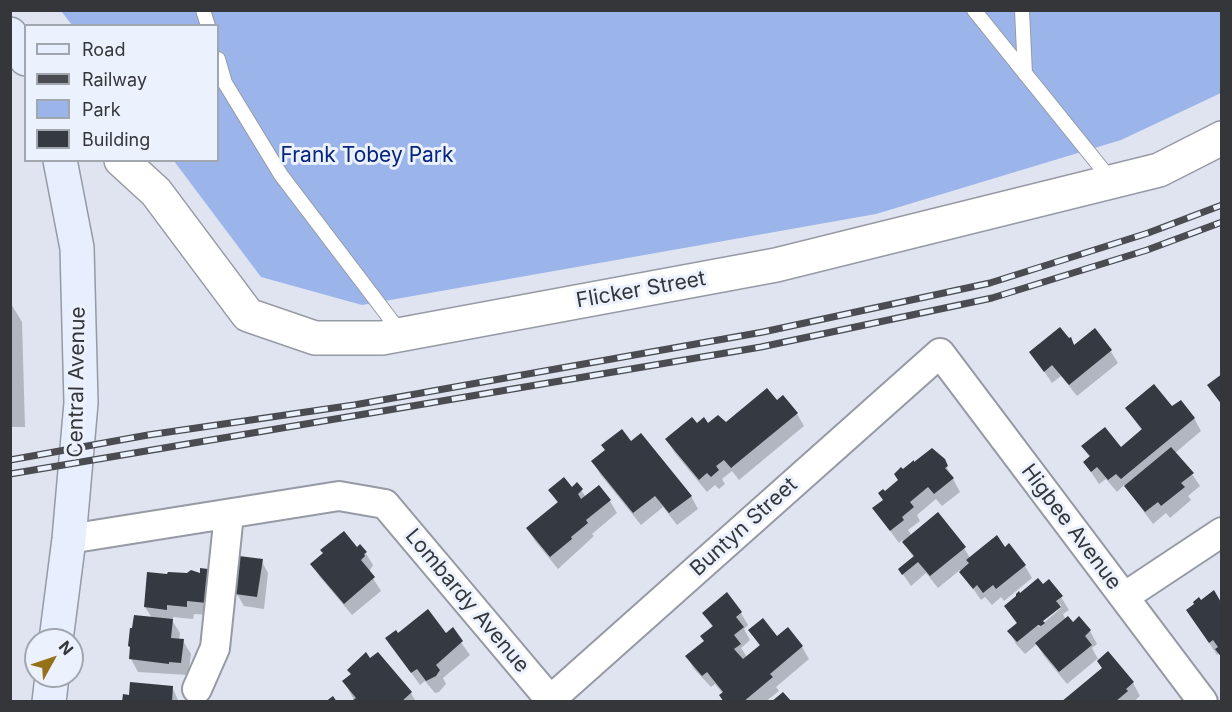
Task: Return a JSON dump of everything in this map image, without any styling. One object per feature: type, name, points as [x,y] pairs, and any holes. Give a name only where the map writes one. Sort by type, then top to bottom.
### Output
[{"type":"main road","points":[[10,34],[24,56]]},
{"type":"main road","name":"Central Avenue","points":[[58,628],[69,539],[81,403],[77,248],[60,162]]},
{"type":"street","name":"Flicker Street","points":[[123,162],[156,192],[248,315],[315,338],[382,338],[776,265],[1159,170],[1221,138]]},
{"type":"street","name":"Higbee Avenue","points":[[940,353],[1203,702]]},
{"type":"street","name":"Buntyn Street","points":[[550,701],[940,353]]},
{"type":"street","name":"Lombardy Avenue","points":[[229,514],[339,496],[385,504],[550,701]]},
{"type":"street","points":[[69,539],[229,514],[215,648],[197,689]]},
{"type":"street","points":[[1124,597],[1221,532]]},
{"type":"lane","points":[[974,10],[1112,182]]},
{"type":"lane","points":[[1022,10],[1025,74]]},
{"type":"lane","points":[[219,62],[225,83],[281,175],[402,334]]},
{"type":"green space","name":"Frank Tobey Park","points":[[61,11],[1221,11],[1221,93],[1121,140],[876,214],[362,305],[261,277],[175,162],[219,162],[219,24],[71,24]]},
{"type":"building","points":[[1060,327],[1069,338],[1071,337],[1074,345],[1095,328],[1112,350],[1069,385],[1052,365],[1044,372],[1029,352]]},
{"type":"building","points":[[1222,374],[1222,405],[1207,385]]},
{"type":"building","points":[[1154,384],[1172,406],[1181,400],[1195,418],[1121,479],[1116,474],[1108,480],[1097,467],[1091,472],[1083,462],[1090,456],[1081,446],[1105,427],[1121,447],[1142,429],[1125,408]]},
{"type":"building","points":[[767,388],[777,400],[783,395],[798,413],[731,468],[724,460],[716,466],[719,470],[711,477],[707,473],[699,480],[665,439],[692,417],[697,423],[704,417],[708,423],[718,415],[726,422]]},
{"type":"building","points":[[622,429],[631,441],[641,433],[692,496],[669,513],[655,496],[633,513],[591,461],[605,450],[601,445]]},
{"type":"building","points":[[1171,447],[1194,473],[1181,483],[1185,487],[1161,506],[1158,502],[1145,512],[1124,486]]},
{"type":"building","points":[[932,448],[945,459],[948,466],[945,468],[954,478],[934,494],[928,487],[910,502],[914,507],[902,517],[904,520],[890,531],[872,508],[883,500],[878,493],[883,489],[885,491],[898,480],[894,474],[901,467],[903,469]]},
{"type":"building","points":[[564,477],[572,487],[577,482],[583,489],[578,494],[581,499],[599,485],[611,500],[586,520],[588,523],[550,557],[526,528],[558,502],[548,490]]},
{"type":"building","points":[[938,512],[966,547],[930,576],[918,562],[902,575],[898,569],[914,556],[902,542]]},
{"type":"building","points":[[344,531],[357,547],[360,544],[367,552],[361,560],[375,577],[344,604],[310,564],[323,553],[320,550]]},
{"type":"building","points":[[997,535],[1005,547],[1009,543],[1026,565],[996,589],[993,585],[983,593],[977,585],[973,589],[959,572],[969,563],[966,560]]},
{"type":"building","points":[[239,556],[263,559],[257,597],[235,594]]},
{"type":"building","points":[[200,568],[208,569],[209,573],[207,603],[187,601],[187,607],[167,605],[167,610],[144,607],[147,572],[167,574],[168,572],[187,573],[191,570],[200,573]]},
{"type":"building","points":[[1038,578],[1043,584],[1049,579],[1063,596],[1056,601],[1061,607],[1043,621],[1045,623],[1038,625],[1017,642],[1007,631],[1017,623],[1004,606],[1019,591],[1020,593]]},
{"type":"building","points":[[1214,590],[1222,604],[1222,658],[1215,649],[1218,647],[1213,640],[1209,643],[1186,610],[1199,597],[1201,600]]},
{"type":"building","points":[[727,592],[742,612],[736,617],[744,627],[734,635],[741,644],[734,649],[743,659],[760,645],[748,630],[763,618],[777,636],[788,627],[803,646],[770,674],[773,677],[743,702],[724,702],[719,695],[723,692],[707,672],[702,676],[685,656],[704,641],[700,636],[713,626],[702,613]]},
{"type":"building","points":[[428,609],[446,633],[453,627],[463,641],[436,665],[440,670],[436,676],[426,681],[417,669],[411,673],[385,638],[396,630],[398,633]]},
{"type":"building","points":[[134,615],[173,619],[171,638],[184,639],[181,663],[169,662],[169,664],[129,659],[130,628],[132,628]]},
{"type":"building","points":[[1068,616],[1073,622],[1079,616],[1091,630],[1085,636],[1092,645],[1059,672],[1035,643]]},
{"type":"building","points":[[1108,651],[1134,682],[1126,689],[1128,691],[1115,702],[1061,702],[1102,668],[1097,661]]},
{"type":"building","points":[[366,652],[370,658],[378,652],[412,692],[401,702],[354,702],[356,698],[342,681],[351,674],[347,670]]},
{"type":"building","points":[[130,682],[173,686],[172,702],[122,702],[123,694],[129,695]]},
{"type":"building","points":[[783,692],[792,702],[771,702]]},
{"type":"building","points":[[333,696],[337,702],[325,702]]},
{"type":"railway","points":[[10,460],[148,435],[354,405],[763,332],[990,283],[1148,233],[1222,205]]},
{"type":"railway","points":[[10,474],[761,347],[992,298],[1147,250],[1222,222]]}]
